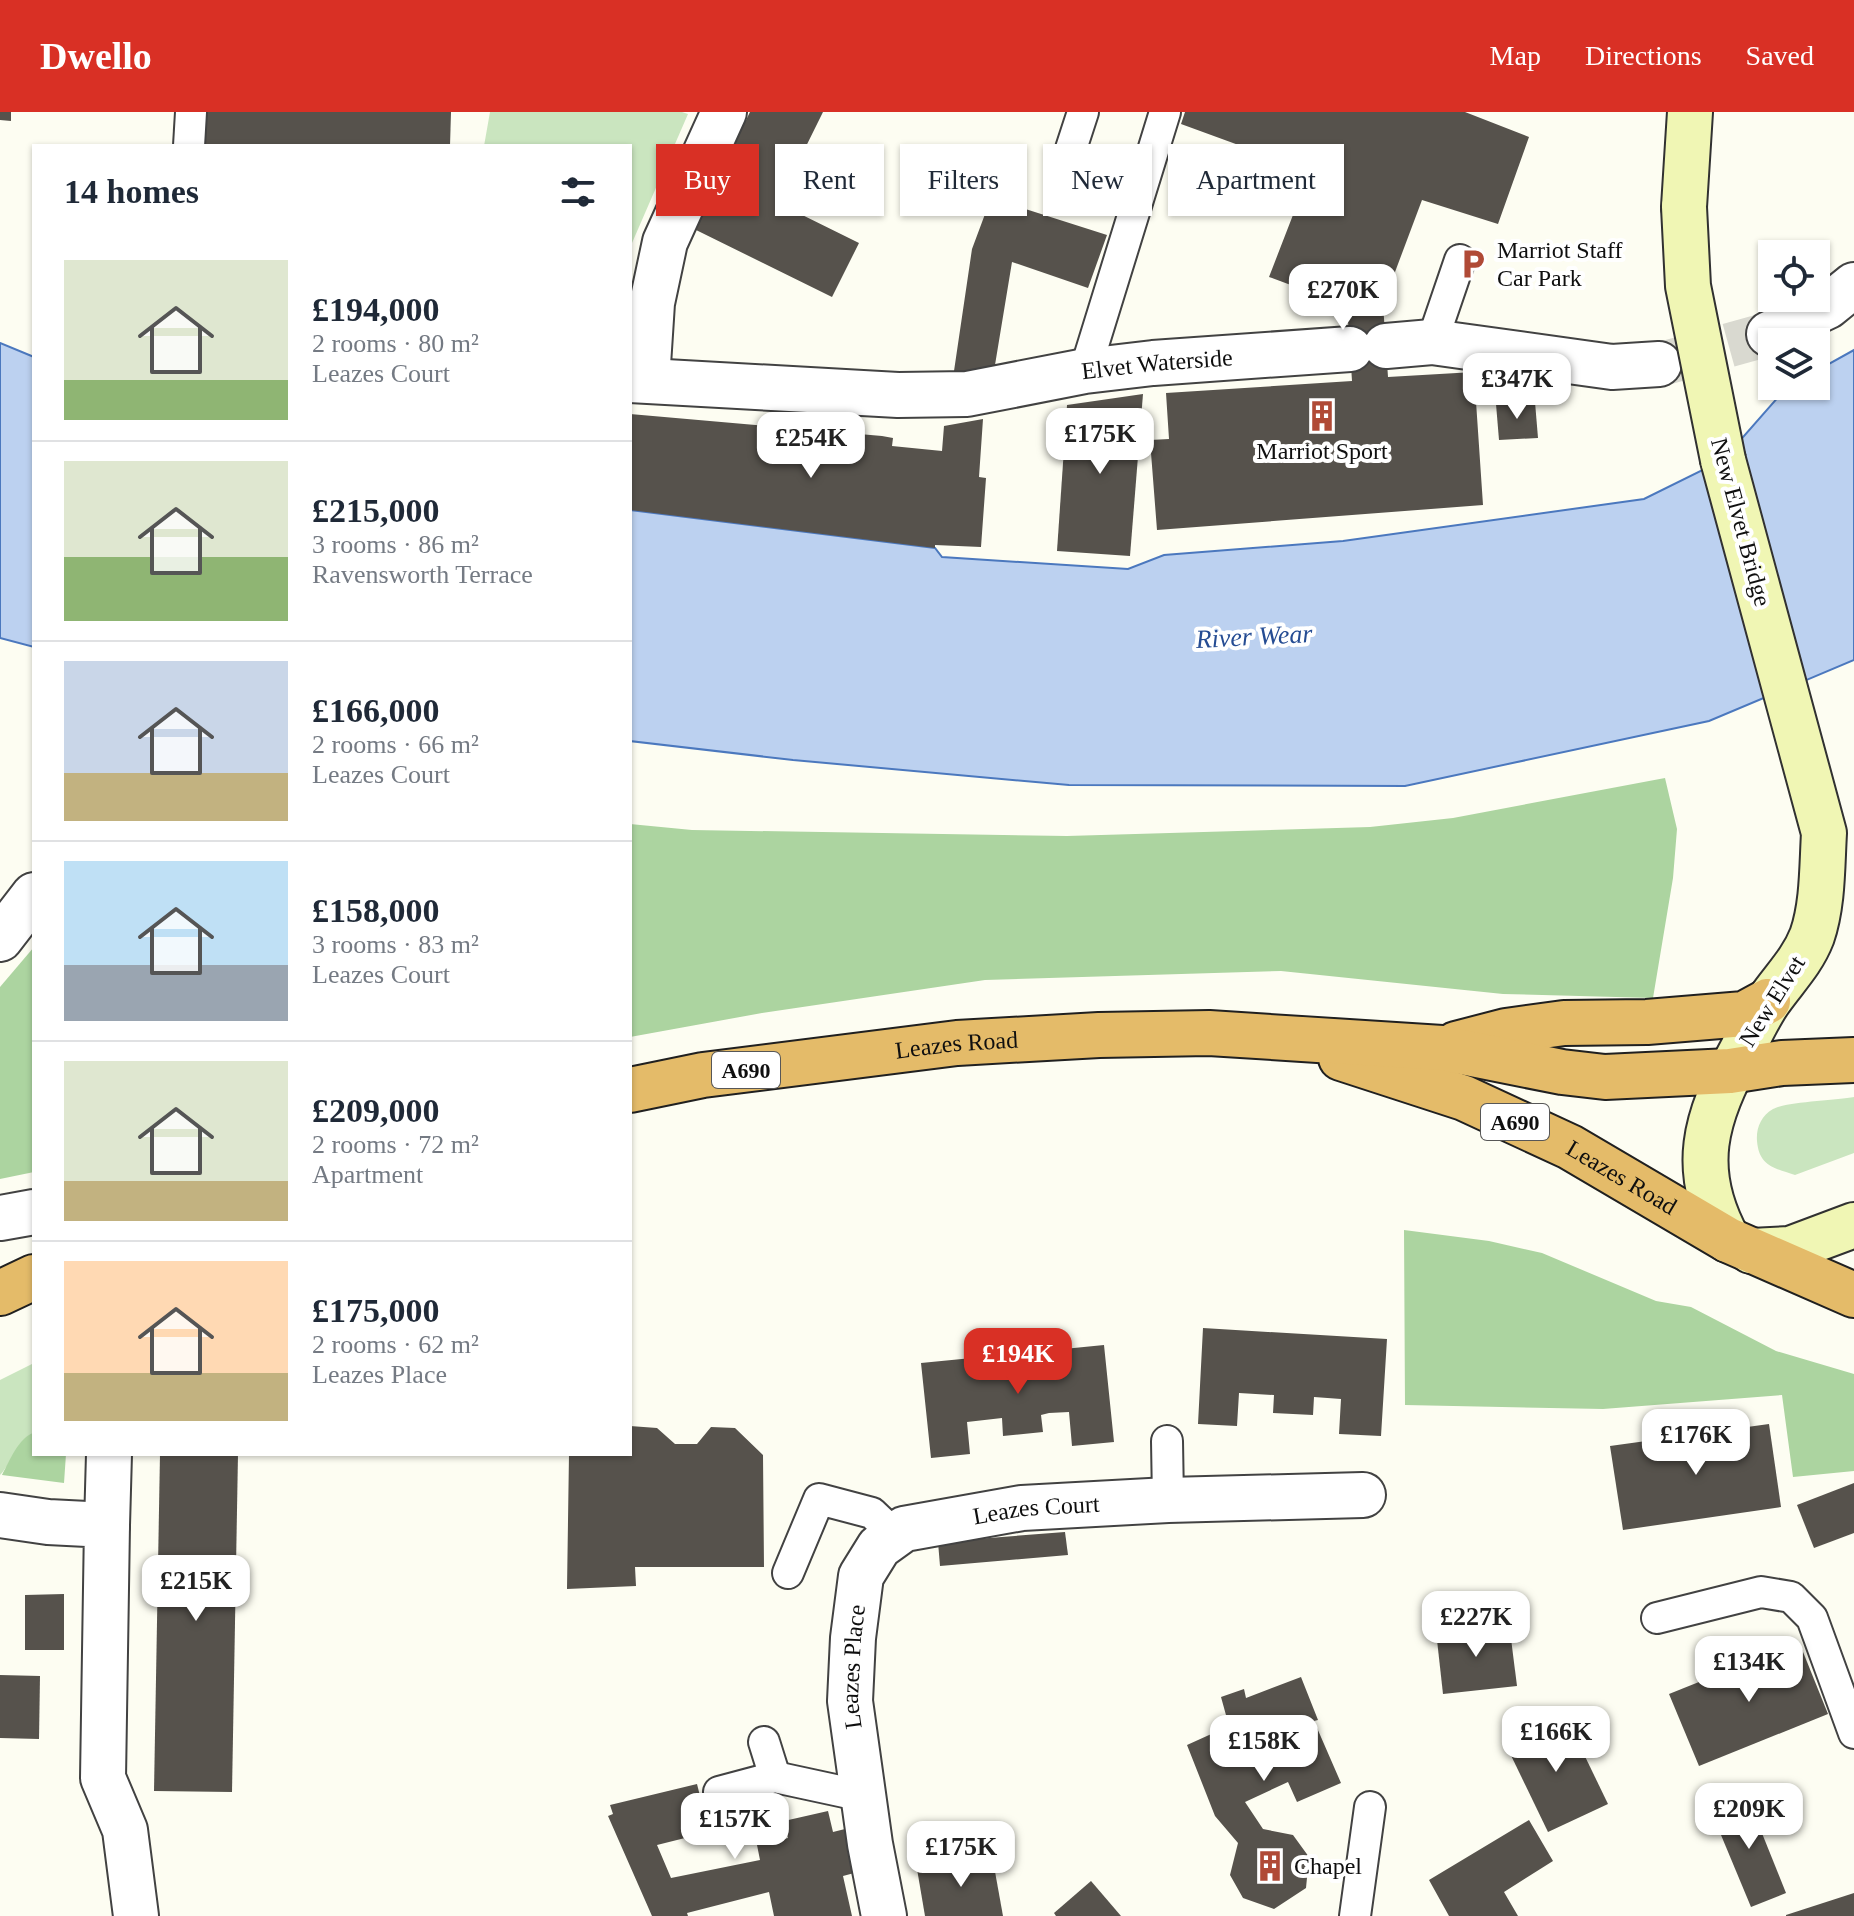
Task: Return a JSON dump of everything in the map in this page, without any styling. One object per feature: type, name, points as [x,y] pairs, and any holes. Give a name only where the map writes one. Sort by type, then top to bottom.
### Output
[{"type":"highway","name":"A690","points":[[1442,1048],[1506,1031],[1564,1023],[1647,1022],[1744,1014],[1768,1001]]},
{"type":"highway","name":"Leazes Road","points":[[632,1090],[703,1075],[957,1043],[1209,1033],[1442,1048],[1562,1072],[1605,1077],[1730,1071]]},
{"type":"highway","name":"Leazes Road","points":[[1286,1039],[1464,1098],[1570,1147],[1740,1246]]},
{"type":"highway","name":"A690","points":[[1730,1071],[1782,1063],[1854,1060]]},
{"type":"highway","name":"A690","points":[[1740,1246],[1854,1295]]},
{"type":"highway","points":[[0,1293],[32,1278]]},
{"type":"street","points":[[639,380],[665,242],[724,112]]},
{"type":"street","name":"New Elvet Bridge","points":[[1690,112],[1684,207],[1688,286],[1723,460],[1824,833]]},
{"type":"street","points":[[1782,328],[1828,306],[1854,285]]},
{"type":"street","name":"Elvet Waterside","points":[[639,380],[912,395],[967,394],[1085,371],[1153,363],[1432,342],[1612,367],[1659,364]]},
{"type":"street","points":[[1824,833],[1854,867]]},
{"type":"street","name":"New Elvet","points":[[1740,1246],[1716,1217],[1707,1193],[1705,1156],[1709,1121],[1717,1097],[1768,1001],[1793,972],[1812,935],[1820,892],[1824,833]]},
{"type":"street","points":[[0,939],[32,898]]},
{"type":"street","points":[[0,1218],[32,1212]]},
{"type":"street","points":[[1740,1246],[1790,1249],[1854,1225]]},
{"type":"street","points":[[109,1456],[103,1778],[125,1830],[136,1916]]},
{"type":"street","name":"Leazes Court","points":[[899,1532],[1022,1508],[1168,1500],[1363,1495]]},
{"type":"street","points":[[0,1515],[48,1522],[107,1525]]},
{"type":"street","name":"Leazes Place","points":[[884,1916],[850,1701],[853,1638],[861,1576],[879,1547],[899,1532]]},
{"type":"lane","points":[[189,144],[191,112]]},
{"type":"lane","points":[[1073,144],[1083,112]]},
{"type":"lane","points":[[1152,153],[1165,112]]},
{"type":"lane","points":[[1085,371],[1132,216]]},
{"type":"lane","points":[[1432,342],[1460,260]]},
{"type":"lane","points":[[1167,1441],[1168,1500]]},
{"type":"lane","points":[[788,1573],[819,1499],[872,1513],[899,1532]]},
{"type":"lane","points":[[1657,1618],[1761,1592],[1791,1597],[1812,1618],[1854,1733]]},
{"type":"lane","points":[[764,1742],[775,1777]]},
{"type":"lane","points":[[719,1792],[775,1777],[863,1796]]},
{"type":"lane","points":[[1355,1916],[1370,1807]]},
{"type":"green space","points":[[490,112],[688,114],[675,144],[656,144],[656,188],[632,243],[632,144],[484,144]]},
{"type":"green space","points":[[1665,778],[1677,829],[1673,878],[1653,998],[1503,994],[1281,971],[985,980],[762,1013],[632,1037],[632,824],[692,830],[1067,836],[1370,827],[1453,818]]},
{"type":"green space","points":[[32,949],[32,1172],[0,1179],[0,987]]},
{"type":"green space","points":[[1854,1097],[1854,1153],[1795,1175],[1764,1161],[1758,1149],[1758,1127],[1773,1109]]},
{"type":"green space","points":[[1404,1230],[1489,1241],[1542,1253],[1656,1301],[1691,1307],[1776,1351],[1854,1374],[1854,1471],[1793,1477],[1782,1395],[1603,1409],[1405,1405]]},
{"type":"green space","points":[[32,1364],[32,1433],[18,1446],[0,1475],[0,1380]]},
{"type":"green space","points":[[32,1433],[32,1456],[66,1456],[64,1483],[2,1475]]},
{"type":"water","points":[[0,343],[32,356],[32,646],[0,638]]},
{"type":"water","name":"River Wear","points":[[1854,350],[1854,660],[1709,721],[1405,786],[1069,785],[793,760],[632,741],[632,510],[935,548],[942,557],[1128,569],[1164,555],[1343,541],[1644,499],[1723,460],[1776,400],[1830,400],[1830,363]]},
{"type":"building","points":[[0,112],[11,112],[11,121],[0,120]]},
{"type":"building","points":[[204,112],[451,112],[450,144],[203,144]]},
{"type":"building","points":[[750,112],[823,112],[807,144],[775,144],[775,216],[804,216],[859,243],[832,297],[692,228],[698,216],[759,216],[759,144],[734,144]]},
{"type":"building","points":[[1185,112],[1465,112],[1529,137],[1498,224],[1422,200],[1383,304],[1388,377],[1474,372],[1483,505],[1157,530],[1150,440],[1169,439],[1166,393],[1352,381],[1347,306],[1269,277],[1293,216],[1344,216],[1344,144],[1236,144],[1181,124]]},
{"type":"building","points":[[1027,209],[1107,235],[1088,288],[1012,262],[994,371],[954,371],[972,249],[984,216],[1027,216]]},
{"type":"building","points":[[1143,394],[1130,556],[1057,551],[1067,405]]},
{"type":"building","points":[[1535,402],[1538,438],[1499,440],[1496,404]]},
{"type":"building","points":[[632,414],[882,436],[893,438],[892,446],[942,451],[944,426],[983,419],[979,477],[986,478],[981,547],[935,545],[935,548],[632,510]]},
{"type":"building","points":[[1203,1328],[1387,1339],[1381,1436],[1339,1434],[1341,1399],[1314,1397],[1313,1415],[1273,1413],[1274,1395],[1239,1393],[1237,1426],[1198,1424]]},
{"type":"building","points":[[1104,1345],[1114,1442],[1072,1446],[1069,1412],[1049,1413],[1041,1415],[1043,1432],[1003,1436],[1002,1418],[967,1422],[970,1454],[931,1458],[921,1363]]},
{"type":"building","points":[[1769,1424],[1781,1507],[1623,1530],[1610,1446]]},
{"type":"building","points":[[632,1426],[657,1428],[675,1444],[697,1444],[711,1427],[735,1428],[763,1455],[764,1567],[635,1567],[636,1586],[567,1589],[569,1456],[632,1456]]},
{"type":"building","points":[[160,1456],[238,1456],[232,1792],[154,1791]]},
{"type":"building","points":[[1854,1483],[1854,1533],[1814,1548],[1797,1505]]},
{"type":"building","points":[[1065,1532],[1068,1555],[940,1566],[938,1542]]},
{"type":"building","points":[[64,1594],[64,1650],[25,1650],[25,1595]]},
{"type":"building","points":[[1509,1623],[1517,1686],[1443,1694],[1436,1631]]},
{"type":"building","points":[[1799,1642],[1828,1714],[1699,1766],[1669,1694]]},
{"type":"building","points":[[0,1675],[40,1676],[39,1739],[0,1738]]},
{"type":"building","points":[[1301,1677],[1318,1720],[1314,1721],[1341,1783],[1297,1802],[1288,1782],[1245,1802],[1263,1829],[1293,1835],[1309,1857],[1306,1888],[1274,1909],[1243,1898],[1230,1875],[1238,1843],[1215,1816],[1187,1745],[1229,1726],[1221,1697],[1244,1689],[1246,1698]]},
{"type":"building","points":[[1565,1715],[1608,1804],[1548,1832],[1505,1743]]},
{"type":"building","points":[[697,1784],[709,1832],[657,1845],[671,1878],[760,1860],[757,1845],[788,1838],[784,1821],[828,1811],[833,1832],[849,1828],[858,1872],[843,1876],[852,1916],[774,1916],[769,1892],[687,1913],[688,1916],[652,1916],[608,1816],[613,1814],[610,1805]]},
{"type":"building","points":[[1747,1796],[1786,1893],[1751,1907],[1711,1811]]},
{"type":"building","points":[[1529,1820],[1553,1861],[1504,1892],[1518,1916],[1449,1916],[1429,1880]]},
{"type":"building","points":[[992,1855],[1003,1916],[925,1916],[917,1869]]},
{"type":"building","points":[[1091,1881],[1121,1916],[1056,1916],[1054,1913]]},
{"type":"building","points":[[1854,1893],[1854,1916],[1786,1916],[1786,1915]]},
{"type":"tunnel","points":[[1665,363],[1758,337]]},
{"type":"place","name":"Marriot Staff Car Park","points":[[1473,264]]},
{"type":"place","name":"Marriot Sport","points":[[1322,416]]},
{"type":"place","name":"Chapel","points":[[1270,1866]]}]
